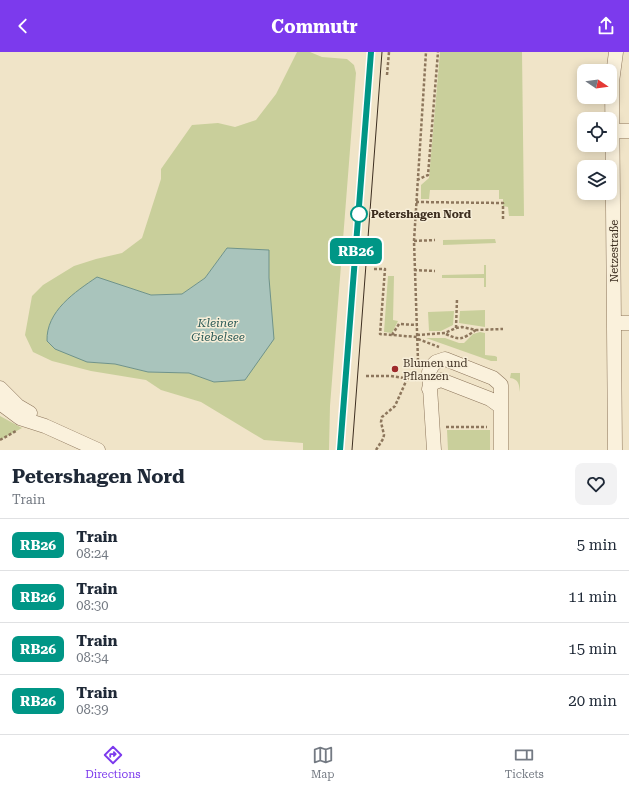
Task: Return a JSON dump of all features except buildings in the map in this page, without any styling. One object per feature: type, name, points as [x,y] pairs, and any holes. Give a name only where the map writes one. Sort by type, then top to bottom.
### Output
[{"type":"street","name":"Netzestraße","points":[[613,112],[612,82],[616,52]]},
{"type":"street","points":[[617,131],[629,131]]},
{"type":"street","name":"Netzestraße","points":[[613,152],[615,450]]},
{"type":"street","points":[[614,323],[629,323]]},
{"type":"street","points":[[434,450],[425,385],[432,366],[436,362],[445,359],[493,378],[501,385],[501,450]]},
{"type":"street","points":[[425,385],[441,380],[490,399],[501,407]]},
{"type":"street","points":[[0,388],[18,406],[46,426]]},
{"type":"street","points":[[0,403],[20,418],[46,426],[98,450]]},
{"type":"path","points":[[387,75],[389,52]]},
{"type":"path","points":[[417,335],[414,241],[426,52]]},
{"type":"path","points":[[417,180],[428,175],[438,52]]},
{"type":"path","points":[[416,202],[503,203],[503,221]]},
{"type":"path","points":[[414,241],[434,240]]},
{"type":"path","points":[[374,268],[384,269],[380,334],[417,337],[417,335],[445,333],[462,327],[476,330],[503,329]]},
{"type":"path","points":[[414,270],[435,271]]},
{"type":"path","points":[[456,328],[457,299]]},
{"type":"path","points":[[392,335],[399,324],[417,325]]},
{"type":"path","points":[[445,333],[459,339],[464,338],[476,330]]},
{"type":"path","points":[[418,339],[440,347]]},
{"type":"path","points":[[411,361],[418,361]]},
{"type":"path","points":[[366,376],[395,377],[425,385]]},
{"type":"path","points":[[376,450],[384,435],[381,422],[382,417],[395,406],[407,379]]},
{"type":"path","points":[[444,426],[492,427]]},
{"type":"path","points":[[0,440],[17,430]]},
{"type":"green space","points":[[297,52],[310,52],[322,57],[347,59],[354,65],[356,73],[330,406],[329,450],[303,450],[303,443],[264,440],[201,402],[161,390],[146,380],[91,371],[52,361],[33,352],[25,335],[32,296],[43,285],[74,266],[122,253],[142,238],[161,179],[161,169],[192,125],[218,123],[235,127],[256,120],[276,94]],"holes":[[[227,248],[269,251],[269,278],[245,380],[214,382],[189,373],[148,372],[115,364],[87,362],[97,278],[151,295],[182,294],[205,278]]]},
{"type":"green space","points":[[440,52],[522,52],[524,216],[509,216],[508,207],[503,206],[503,199],[499,199],[499,190],[430,190],[429,199],[421,199],[421,185],[429,178]]},
{"type":"green space","points":[[495,239],[496,243],[443,245],[443,240]]},
{"type":"green space","points":[[484,265],[486,265],[486,287],[484,287],[484,278],[442,278],[442,275],[484,274]]},
{"type":"green space","points":[[388,276],[394,276],[393,320],[398,321],[392,333],[384,332]]},
{"type":"green space","points":[[485,310],[485,327],[459,323],[460,311]]},
{"type":"green space","points":[[454,311],[453,325],[441,331],[429,331],[428,312]]},
{"type":"green space","points":[[480,332],[485,333],[485,355],[497,357],[497,361],[491,361],[426,338],[445,338],[459,343],[464,343],[473,334]]},
{"type":"green space","points":[[511,373],[520,373],[520,392],[517,381],[510,378]]},
{"type":"green space","points":[[0,416],[22,428],[0,440]]},
{"type":"green space","points":[[447,430],[490,430],[490,450],[448,450]]},
{"type":"water","name":"Kleiner Giebelsee","points":[[227,248],[269,250],[269,278],[274,339],[245,380],[214,382],[189,373],[148,372],[115,364],[87,362],[55,349],[47,341],[51,320],[63,303],[97,277],[151,295],[182,294],[205,278]]},
{"type":"tram line","points":[[352,450],[382,52]]},
{"type":"railway","points":[[340,450],[371,52]]},
{"type":"train","name":"RB26","points":[[340,450],[371,52]]},
{"type":"place","name":"Petershagen Nord","points":[[359,214]]},
{"type":"place","name":"Blumen und Pflanzen","points":[[395,369]]}]
